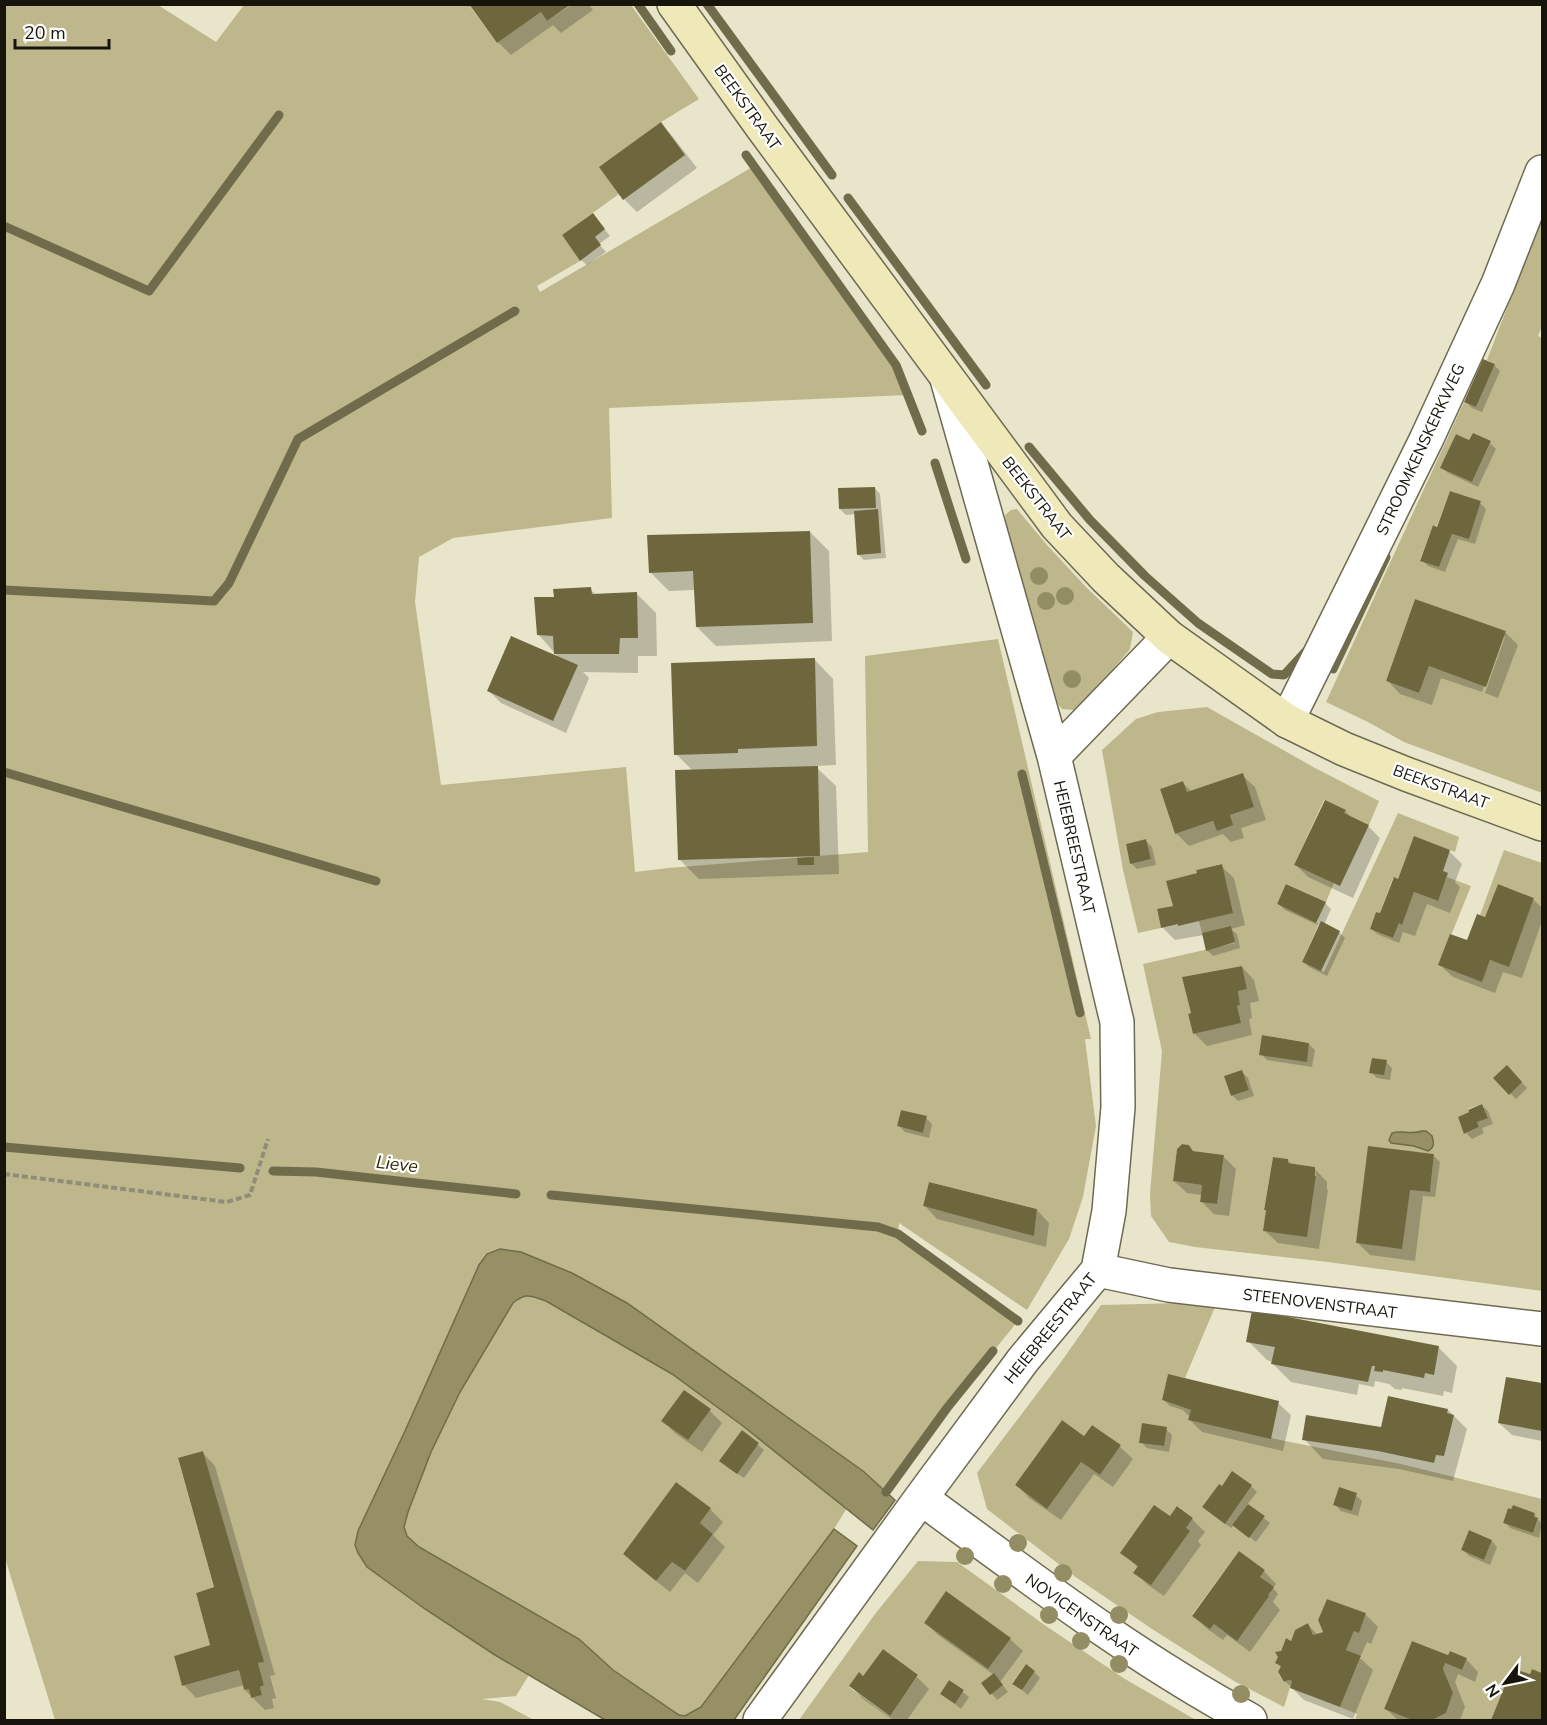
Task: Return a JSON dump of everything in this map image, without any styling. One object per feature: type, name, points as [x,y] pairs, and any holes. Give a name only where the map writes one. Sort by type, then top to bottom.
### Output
[{"type":"street","name":"BEEKSTRAAT","points":[[674,4],[762,127],[1057,526],[1106,578],[1169,637],[1287,721],[1354,753],[1542,824]]},
{"type":"street","name":"STROOMKENSKERKWEG","points":[[1287,721],[1426,440],[1498,284],[1542,172]]},
{"type":"street","name":"HEIEBREESTRAAT","points":[[760,1720],[1023,1360],[1098,1270],[1109,1211],[1118,1107],[1117,1022],[1054,756],[946,377]]},
{"type":"street","name":"HEIEBREESTRAAT","points":[[1054,756],[1169,637]]},
{"type":"street","name":"STEENOVENSTRAAT","points":[[1098,1270],[1170,1285],[1542,1329]]},
{"type":"street","name":"NOVICENSTRAAT","points":[[921,1498],[1142,1657],[1250,1720]]},
{"type":"path","points":[[4,1174],[227,1202],[250,1195],[268,1139]]},
{"type":"shaded area","points":[[4,5],[158,5],[216,42],[244,5],[469,5],[497,43],[541,12],[547,21],[571,5],[631,5],[699,99],[661,122],[600,167],[619,194],[562,235],[580,261],[537,286],[540,292],[754,166],[896,365],[908,395],[609,408],[612,518],[453,538],[419,557],[415,602],[441,785],[626,767],[635,872],[868,852],[865,656],[998,639],[1091,1039],[1085,1039],[1096,1126],[1083,1197],[1069,1239],[1027,1310],[899,1223],[898,1234],[1018,1321],[947,1408],[886,1492],[863,1471],[627,1303],[572,1273],[521,1252],[487,1254],[479,1265],[358,1531],[358,1553],[367,1567],[425,1609],[529,1675],[516,1696],[482,1699],[500,1702],[534,1720],[55,1720],[5,1558]],"holes":[[[901,1110],[927,1117],[923,1133],[897,1126]],[[929,1182],[1037,1209],[1034,1235],[923,1206]],[[203,1451],[263,1662],[258,1663],[264,1685],[260,1687],[262,1695],[251,1698],[249,1689],[244,1690],[239,1670],[182,1686],[174,1656],[210,1645],[196,1593],[214,1587],[178,1459]]]},
{"type":"shaded area","points":[[1542,216],[1542,326],[1538,336],[1542,338],[1542,793],[1404,742],[1326,702],[1464,402],[1476,407],[1495,364],[1487,360]],"holes":[[[1473,433],[1491,442],[1472,482],[1441,468],[1456,434],[1469,440]],[[1450,491],[1481,501],[1469,538],[1452,534],[1439,567],[1420,560],[1433,525],[1437,526]],[[1415,599],[1506,631],[1486,686],[1429,666],[1419,693],[1386,681]]]},
{"type":"shaded area","points":[[1017,509],[1086,587],[1133,632],[1130,649],[1085,702],[1074,710],[1062,709],[1058,704],[1018,566],[1005,515]]},
{"type":"shaded area","points":[[1207,707],[1379,801],[1369,825],[1324,800],[1294,865],[1334,883],[1326,902],[1287,884],[1277,904],[1317,923],[1318,926],[1302,962],[1324,972],[1398,813],[1459,837],[1455,852],[1414,837],[1398,879],[1393,878],[1380,913],[1376,912],[1370,929],[1393,938],[1399,923],[1402,924],[1414,892],[1437,901],[1447,877],[1471,886],[1439,965],[1482,981],[1490,960],[1509,966],[1534,898],[1498,884],[1485,917],[1480,915],[1504,850],[1542,863],[1542,1291],[1328,1262],[1195,1247],[1169,1242],[1151,1216],[1150,1194],[1162,1051],[1143,964],[1235,943],[1231,927],[1202,933],[1199,921],[1232,913],[1221,864],[1167,881],[1173,906],[1157,910],[1161,928],[1138,933],[1123,870],[1102,750],[1136,719],[1158,712]],"holes":[[[1183,781],[1187,792],[1254,807],[1230,815],[1232,825],[1217,830],[1213,821],[1175,834],[1160,789]],[[1146,839],[1151,859],[1130,863],[1126,844]],[[1242,966],[1247,989],[1238,991],[1240,1005],[1237,1006],[1240,1023],[1193,1034],[1188,1014],[1191,1013],[1183,977]],[[1262,1035],[1309,1043],[1306,1062]],[[1242,1071],[1249,1090],[1231,1096],[1225,1076]],[[1482,1104],[1488,1117],[1477,1122],[1479,1127],[1465,1134],[1458,1117],[1469,1112],[1468,1109]],[[1182,1144],[1189,1145],[1193,1151],[1224,1155],[1217,1204],[1200,1202],[1202,1185],[1173,1181],[1177,1149]],[[1415,1152],[1434,1154],[1430,1192],[1411,1190]],[[1273,1157],[1288,1159],[1288,1163],[1315,1167],[1316,1176],[1307,1236],[1264,1231],[1266,1210],[1264,1209]]]},
{"type":"shaded area","points":[[1422,1131],[1432,1136],[1433,1145],[1428,1151],[1414,1146],[1391,1143],[1389,1140],[1392,1133]]},
{"type":"shaded area","points":[[500,1249],[521,1252],[572,1273],[627,1303],[863,1471],[895,1500],[873,1530],[743,1426],[672,1374],[546,1301],[525,1296],[513,1303],[460,1392],[431,1452],[408,1512],[404,1527],[407,1536],[419,1547],[579,1639],[613,1670],[679,1715],[685,1716],[701,1707],[834,1529],[857,1546],[734,1720],[605,1720],[495,1655],[425,1609],[367,1567],[358,1553],[355,1545],[358,1531],[479,1265],[487,1254]]},
{"type":"shaded area","points":[[529,1295],[546,1301],[672,1374],[743,1426],[847,1508],[834,1529],[701,1707],[685,1716],[679,1715],[613,1670],[579,1639],[419,1547],[407,1536],[404,1527],[408,1512],[431,1452],[460,1392],[513,1303]],"holes":[[[710,1409],[688,1440],[662,1421]],[[742,1430],[759,1443],[737,1473]],[[676,1482],[711,1508],[700,1523],[713,1534],[685,1571],[672,1562],[656,1581],[623,1554]]]},
{"type":"shaded area","points":[[1183,1303],[1215,1307],[1185,1378],[1168,1375],[1162,1400],[1191,1410],[1188,1420],[1401,1464],[1542,1499],[1542,1673],[1532,1669],[1530,1674],[1512,1668],[1491,1720],[1432,1720],[1446,1713],[1453,1693],[1443,1669],[1445,1663],[1462,1670],[1467,1658],[1450,1651],[1448,1655],[1412,1641],[1384,1709],[1412,1720],[1355,1720],[1357,1714],[1340,1707],[1361,1657],[1346,1650],[1354,1631],[1359,1632],[1366,1613],[1327,1599],[1318,1620],[1323,1632],[1313,1635],[1308,1623],[1295,1630],[1291,1641],[1286,1638],[1276,1663],[1281,1666],[1278,1673],[1284,1682],[1292,1681],[1284,1707],[1234,1681],[1152,1629],[1077,1578],[987,1509],[977,1473],[1101,1305]],"holes":[[[1062,1420],[1084,1436],[1092,1425],[1121,1445],[1100,1475],[1081,1462],[1047,1509],[1015,1485]],[[1166,1427],[1163,1446],[1140,1443]],[[1233,1472],[1225,1523],[1202,1507],[1219,1484],[1222,1486]],[[1339,1488],[1357,1494],[1352,1511],[1333,1505]],[[1248,1504],[1265,1516],[1249,1537],[1232,1525]],[[1513,1505],[1535,1513],[1534,1517],[1538,1519],[1533,1533],[1503,1523],[1508,1508],[1511,1509]],[[1178,1506],[1193,1518],[1186,1528],[1138,1566]],[[1469,1530],[1492,1540],[1484,1560],[1461,1550]],[[1239,1551],[1265,1570],[1254,1585],[1237,1640],[1214,1624],[1192,1615]]]},
{"type":"shaded area","points":[[918,1561],[957,1562],[1125,1679],[1196,1720],[799,1720],[875,1614]],"holes":[[[947,1592],[1011,1638],[988,1669],[924,1623]],[[883,1649],[918,1676],[889,1716],[849,1687],[859,1673],[863,1676]],[[1025,1665],[1035,1671],[1022,1690],[1012,1683]],[[949,1680],[964,1690],[955,1704],[940,1694]]]},
{"type":"building","points":[[469,4],[571,4],[547,21],[541,12],[497,43]]},
{"type":"building","points":[[661,122],[685,155],[623,200],[599,167]]},
{"type":"building","points":[[593,213],[605,229],[595,237],[601,245],[580,261],[562,235]]},
{"type":"building","points":[[1483,359],[1495,364],[1476,407],[1464,402]]},
{"type":"building","points":[[1473,433],[1491,441],[1472,482],[1440,468],[1456,434],[1469,440]]},
{"type":"building","points":[[875,487],[876,508],[839,509],[838,488]]},
{"type":"building","points":[[1450,491],[1481,501],[1469,539],[1452,534],[1439,567],[1420,561],[1433,525],[1437,527]]},
{"type":"building","points":[[878,509],[881,553],[857,555],[854,511]]},
{"type":"building","points":[[810,531],[813,623],[696,627],[693,571],[649,573],[647,535]]},
{"type":"building","points":[[591,587],[592,594],[637,592],[638,638],[620,638],[619,654],[554,654],[553,636],[537,635],[534,597],[554,597],[553,589]]},
{"type":"building","points":[[1415,599],[1506,631],[1486,687],[1429,666],[1419,693],[1386,681]]},
{"type":"building","points":[[511,636],[578,665],[553,721],[487,691]]},
{"type":"building","points":[[815,658],[817,746],[738,749],[738,753],[674,755],[671,663]]},
{"type":"building","points":[[818,766],[820,856],[678,860],[675,770]]},
{"type":"building","points":[[1243,773],[1254,807],[1230,815],[1233,825],[1217,831],[1213,821],[1175,834],[1160,789],[1183,781],[1187,792]]},
{"type":"building","points":[[1325,800],[1346,810],[1344,813],[1369,825],[1340,886],[1294,865]]},
{"type":"building","points":[[1414,836],[1450,850],[1443,871],[1448,873],[1438,901],[1414,892],[1402,925],[1399,923],[1393,938],[1370,929],[1376,912],[1380,913],[1394,877],[1398,879]]},
{"type":"building","points":[[1146,839],[1151,859],[1130,864],[1126,844]]},
{"type":"building","points":[[814,857],[814,865],[798,865],[797,858]]},
{"type":"building","points":[[1222,864],[1233,913],[1161,928],[1157,909],[1173,906],[1166,881],[1197,873],[1196,870]]},
{"type":"building","points":[[1286,884],[1326,902],[1316,923],[1277,904]]},
{"type":"building","points":[[1498,884],[1534,898],[1509,967],[1490,960],[1482,982],[1438,965],[1450,934],[1467,940],[1477,914],[1485,917]]},
{"type":"building","points":[[1321,921],[1340,931],[1321,971],[1302,962]]},
{"type":"building","points":[[1231,926],[1235,942],[1206,951],[1202,933]]},
{"type":"building","points":[[1242,966],[1247,989],[1238,991],[1240,1005],[1237,1006],[1241,1023],[1193,1034],[1188,1014],[1191,1013],[1182,977]]},
{"type":"building","points":[[1262,1035],[1309,1043],[1307,1062],[1259,1055]]},
{"type":"building","points":[[1372,1058],[1387,1060],[1384,1075],[1369,1073]]},
{"type":"building","points":[[1507,1065],[1522,1082],[1509,1095],[1493,1078]]},
{"type":"building","points":[[1242,1070],[1249,1090],[1231,1096],[1224,1076]]},
{"type":"building","points":[[1482,1104],[1488,1118],[1477,1122],[1479,1127],[1464,1134],[1458,1117]]},
{"type":"building","points":[[901,1110],[927,1116],[923,1133],[897,1126]]},
{"type":"building","points":[[1182,1144],[1189,1145],[1193,1151],[1224,1155],[1217,1204],[1200,1202],[1202,1185],[1173,1181],[1177,1149]]},
{"type":"building","points":[[1368,1146],[1434,1154],[1430,1192],[1410,1190],[1402,1249],[1356,1243]]},
{"type":"building","points":[[1273,1157],[1288,1159],[1288,1163],[1315,1167],[1316,1176],[1307,1237],[1263,1231],[1266,1210],[1264,1210]]},
{"type":"building","points":[[929,1182],[1037,1209],[1034,1236],[923,1206]]},
{"type":"building","points":[[1252,1310],[1439,1346],[1434,1375],[1425,1373],[1424,1378],[1383,1370],[1383,1372],[1374,1371],[1375,1366],[1372,1366],[1368,1382],[1271,1364],[1275,1347],[1246,1342]]},
{"type":"building","points":[[1168,1374],[1279,1401],[1271,1439],[1188,1420],[1191,1410],[1162,1400]]},
{"type":"building","points":[[1506,1377],[1542,1383],[1542,1431],[1498,1423]]},
{"type":"building","points":[[684,1390],[711,1409],[688,1440],[661,1421]]},
{"type":"building","points":[[1388,1396],[1448,1409],[1447,1413],[1454,1415],[1444,1456],[1436,1455],[1434,1463],[1378,1451],[1302,1440],[1306,1415],[1381,1427]]},
{"type":"building","points":[[1062,1420],[1084,1436],[1092,1425],[1121,1445],[1100,1475],[1081,1462],[1047,1509],[1015,1485]]},
{"type":"building","points":[[1142,1423],[1167,1427],[1164,1446],[1139,1443]]},
{"type":"building","points":[[742,1430],[759,1443],[737,1474],[719,1461]]},
{"type":"building","points":[[203,1451],[264,1662],[258,1663],[264,1685],[260,1687],[262,1695],[251,1698],[249,1689],[244,1690],[239,1670],[182,1686],[174,1656],[210,1645],[196,1593],[214,1587],[178,1458]]},
{"type":"building","points":[[1232,1471],[1252,1485],[1225,1524],[1202,1507],[1219,1484],[1222,1486]]},
{"type":"building","points":[[676,1482],[711,1508],[700,1523],[713,1534],[685,1571],[672,1562],[656,1581],[623,1554]]},
{"type":"building","points":[[1339,1487],[1357,1493],[1352,1511],[1333,1505]]},
{"type":"building","points":[[1248,1504],[1265,1516],[1249,1538],[1232,1525]]},
{"type":"building","points":[[1154,1505],[1170,1516],[1177,1506],[1193,1518],[1186,1528],[1190,1531],[1151,1585],[1133,1573],[1138,1566],[1120,1553]]},
{"type":"building","points":[[1513,1505],[1535,1513],[1534,1517],[1538,1518],[1533,1533],[1503,1523],[1508,1508],[1511,1509]]},
{"type":"building","points":[[1469,1530],[1492,1540],[1484,1560],[1461,1550]]},
{"type":"building","points":[[1239,1551],[1265,1570],[1260,1577],[1274,1587],[1237,1641],[1214,1624],[1210,1629],[1192,1616]]},
{"type":"building","points":[[946,1591],[1011,1638],[988,1669],[924,1623]]},
{"type":"building","points":[[1327,1599],[1366,1613],[1359,1633],[1354,1631],[1346,1650],[1361,1656],[1340,1707],[1290,1688],[1292,1681],[1284,1682],[1278,1672],[1281,1666],[1275,1663],[1278,1657],[1275,1652],[1281,1651],[1286,1638],[1291,1641],[1295,1630],[1308,1623],[1313,1635],[1323,1632],[1318,1620]]},
{"type":"building","points":[[1412,1641],[1448,1655],[1450,1651],[1467,1658],[1462,1670],[1445,1663],[1443,1669],[1453,1693],[1446,1713],[1432,1720],[1412,1720],[1384,1709]]},
{"type":"building","points":[[883,1649],[918,1675],[890,1716],[849,1686],[859,1672],[863,1676]]},
{"type":"building","points":[[1026,1664],[1035,1671],[1022,1690],[1012,1684]]},
{"type":"building","points":[[1512,1668],[1530,1674],[1532,1669],[1542,1673],[1542,1720],[1491,1720]]},
{"type":"building","points":[[994,1673],[1003,1685],[990,1695],[981,1683]]},
{"type":"building","points":[[949,1680],[964,1690],[955,1704],[940,1694]]},
{"type":"waterway","points":[[638,4],[671,51]]},
{"type":"waterway","points":[[707,4],[832,175]]},
{"type":"waterway","points":[[4,226],[149,291],[279,115]]},
{"type":"waterway","points":[[746,155],[896,365],[922,431]]},
{"type":"waterway","points":[[848,198],[986,385]]},
{"type":"waterway","points":[[4,590],[214,601],[229,583],[298,439],[515,311]]},
{"type":"waterway","points":[[1029,447],[1090,520],[1145,576],[1198,623],[1272,674],[1284,675],[1308,649]]},
{"type":"waterway","points":[[935,463],[966,559]]},
{"type":"waterway","points":[[1333,669],[1386,557]]},
{"type":"waterway","points":[[4,772],[376,881]]},
{"type":"waterway","points":[[1022,774],[1080,1013]]},
{"type":"waterway","points":[[4,1147],[240,1168]]},
{"type":"waterway","name":"Lieve","points":[[273,1171],[316,1172],[516,1194]]},
{"type":"waterway","points":[[551,1195],[878,1227],[898,1234],[1018,1321]]},
{"type":"waterway","points":[[886,1492],[947,1408],[993,1351]]}]
